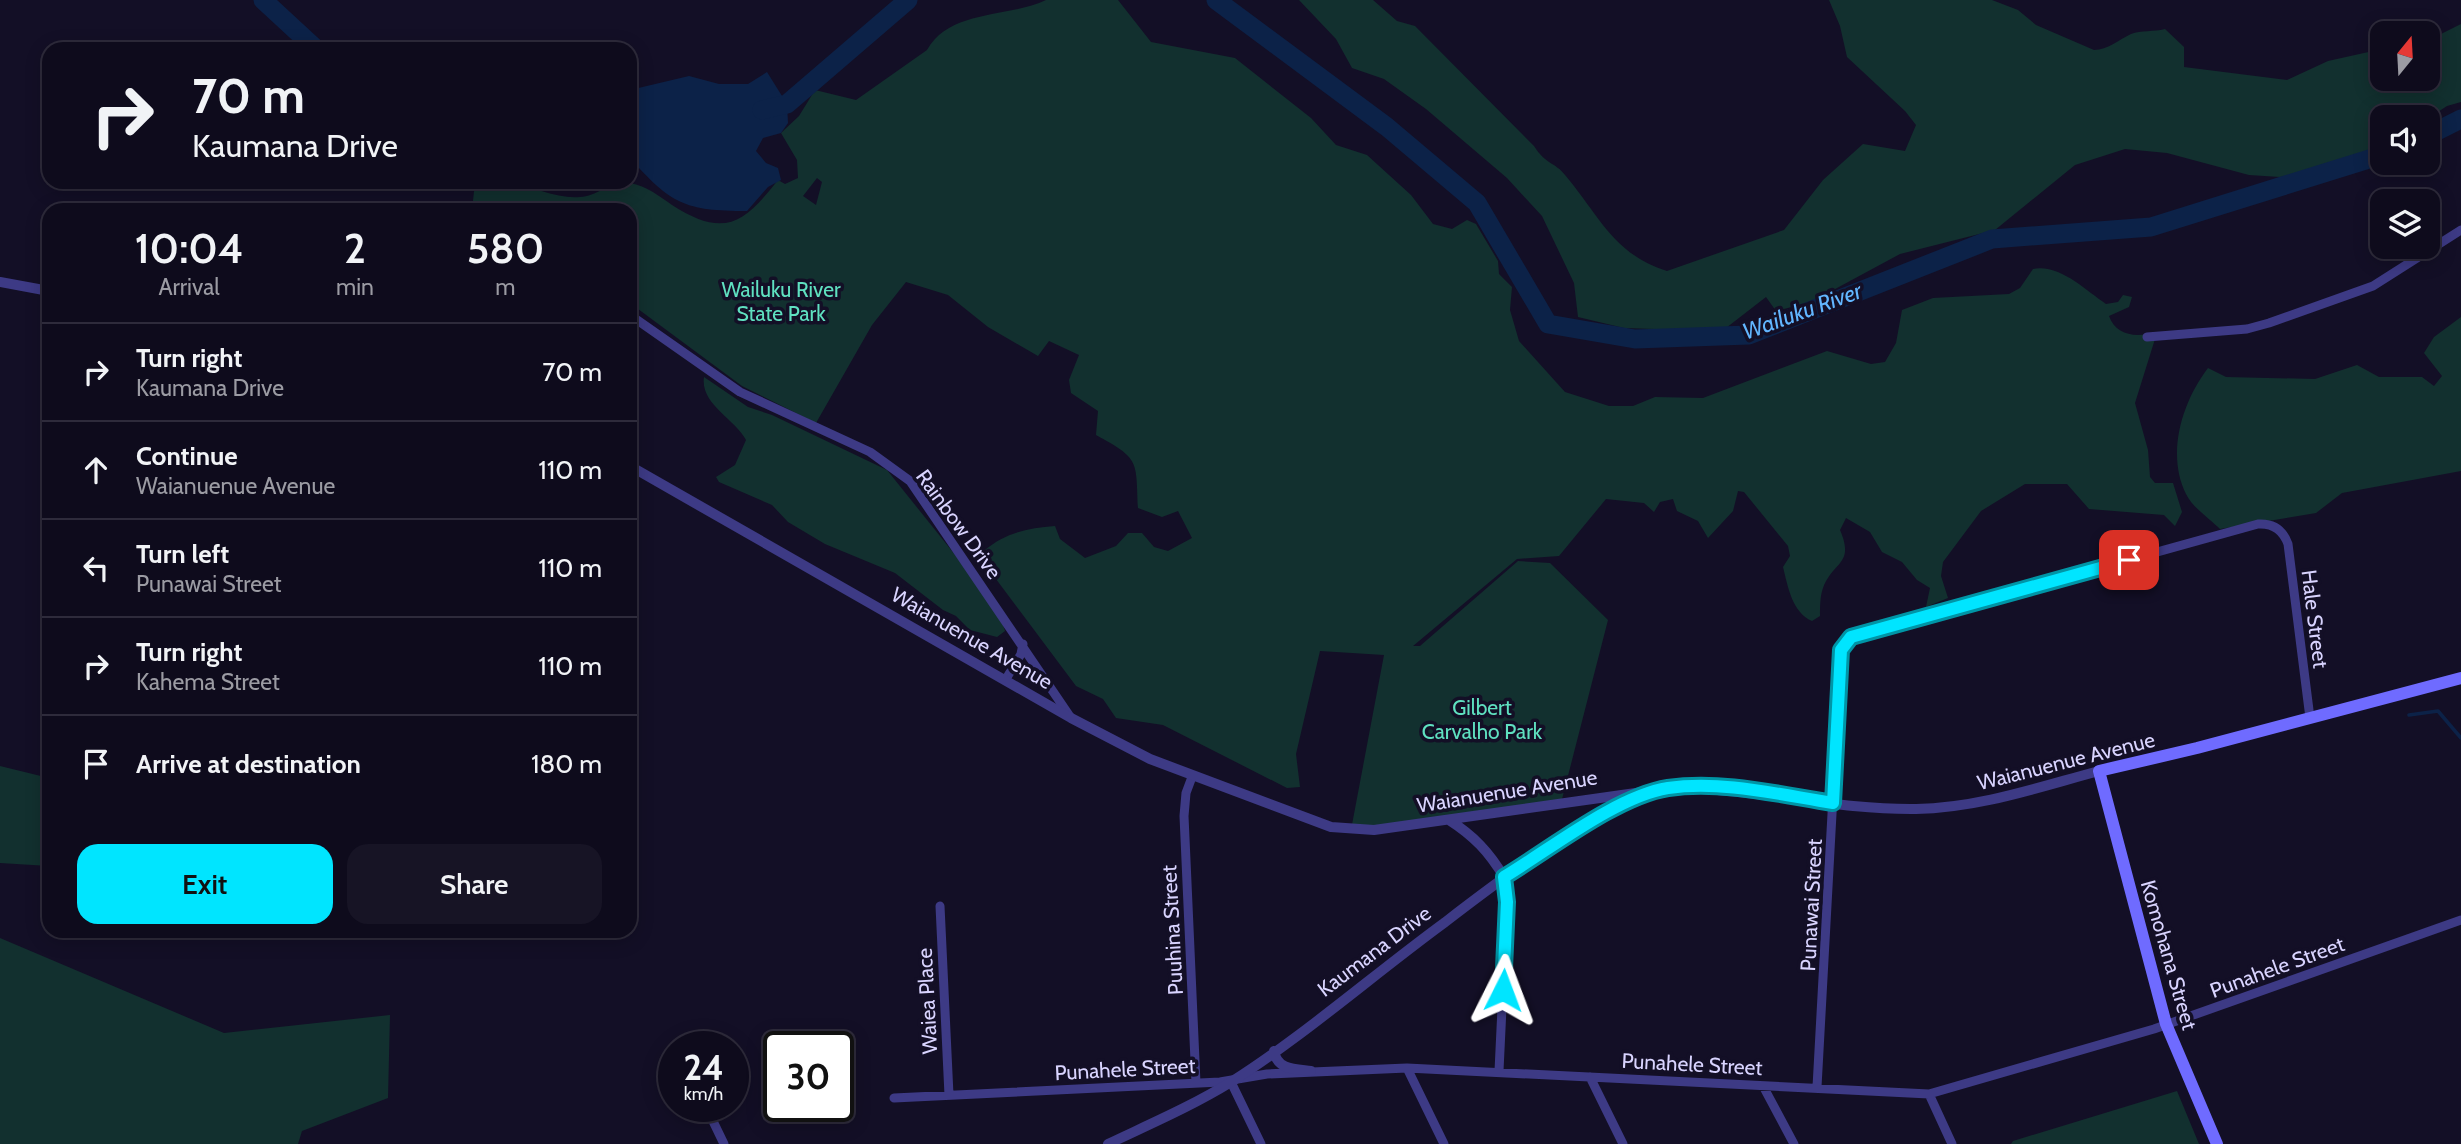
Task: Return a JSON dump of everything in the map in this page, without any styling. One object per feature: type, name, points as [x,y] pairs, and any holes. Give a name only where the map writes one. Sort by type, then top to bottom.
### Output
[{"type":"main road","name":"Waianuenue Avenue","points":[[2099,771],[2461,678]]},
{"type":"main road","name":"Komohana Street","points":[[2099,771],[2166,1024],[2217,1144]]},
{"type":"street","points":[[2147,337],[2247,329],[2269,323],[2373,286],[2461,230]]},
{"type":"street","points":[[0,282],[42,290]]},
{"type":"street","name":"Rainbow Drive","points":[[637,319],[740,392],[817,425],[891,464],[923,496],[1071,718]]},
{"type":"street","name":"Waianuenue Avenue","points":[[637,470],[1071,718],[1150,759],[1331,827],[1372,830],[1641,790],[1720,788],[1898,809],[1937,808],[1987,802],[2099,771]]},
{"type":"street","name":"Hale Street","points":[[1844,642],[1854,635],[2258,524],[2277,528],[2288,544],[2310,718]]},
{"type":"street","name":"Punawai Street","points":[[1817,1087],[1841,654],[1844,642]]},
{"type":"street","points":[[1006,679],[1021,654],[1023,644]]},
{"type":"street","name":"Puuhina Street","points":[[1192,776],[1186,793],[1184,816],[1196,1083]]},
{"type":"street","name":"Kaumana Drive","points":[[1108,1144],[1179,1111],[1231,1082],[1504,877],[1634,799],[1662,790]]},
{"type":"street","points":[[1449,820],[1481,844],[1504,877],[1507,902],[1499,1071]]},
{"type":"street","name":"Waiea Place","points":[[940,906],[949,1096]]},
{"type":"street","name":"Punahele Street","points":[[894,1098],[1231,1082],[1266,1074],[1407,1068],[1929,1094],[2166,1024],[2461,920]]},
{"type":"street","points":[[1273,1051],[1275,1058],[1284,1067],[1311,1071]]},
{"type":"street","points":[[1407,1068],[1444,1144]]},
{"type":"street","points":[[1590,1076],[1623,1144]]},
{"type":"street","points":[[1231,1082],[1261,1144]]},
{"type":"street","points":[[1763,1086],[1794,1144]]},
{"type":"street","points":[[1929,1094],[1952,1144]]},
{"type":"street","points":[[714,1122],[724,1144]]},
{"type":"green space","points":[[1046,0],[1118,0],[1151,42],[1235,58],[1311,118],[1336,145],[1367,155],[1411,195],[1433,224],[1452,229],[1467,220],[1476,224],[1498,261],[1499,274],[1512,287],[1510,310],[1519,341],[1565,392],[1609,406],[1633,406],[1655,397],[1703,398],[1827,351],[1871,364],[1885,362],[1896,343],[1902,310],[1933,298],[2009,294],[2020,288],[2033,269],[2043,268],[2062,274],[2106,304],[2118,302],[2123,295],[2132,297],[2129,307],[2109,316],[2115,326],[2124,333],[2147,334],[2155,339],[2135,403],[2148,450],[2150,477],[2155,483],[2173,483],[2182,512],[2175,526],[2164,515],[2089,509],[2067,484],[2025,484],[1981,511],[1943,562],[1941,576],[1948,598],[1926,607],[1930,588],[1917,580],[1902,562],[1882,552],[1870,532],[1846,518],[1840,530],[1844,541],[1844,557],[1827,579],[1821,598],[1820,616],[1812,621],[1800,612],[1789,591],[1783,567],[1790,556],[1788,546],[1744,492],[1738,491],[1733,511],[1708,538],[1698,521],[1677,511],[1673,499],[1660,502],[1654,512],[1644,503],[1606,499],[1559,556],[1517,559],[1413,646],[1420,646],[1518,561],[1550,563],[1608,620],[1561,803],[1351,830],[1384,655],[1320,651],[1296,754],[1300,787],[1287,788],[1163,725],[1116,718],[1103,699],[1076,686],[993,575],[985,550],[1009,535],[1035,528],[1055,526],[1060,539],[1085,558],[1116,546],[1128,533],[1142,533],[1154,547],[1168,551],[1192,538],[1178,511],[1162,517],[1138,508],[1133,462],[1121,450],[1096,435],[1098,411],[1071,393],[1069,380],[1079,355],[1049,341],[1038,356],[988,327],[948,295],[906,282],[872,325],[816,423],[742,386],[637,308],[637,203],[473,203],[474,189],[534,189],[571,197],[586,196],[604,189],[637,189],[637,184],[690,215],[720,223],[732,221],[755,207],[778,180],[785,184],[798,178],[797,160],[781,133],[799,116],[815,90],[856,100],[927,50],[937,37],[950,27],[981,16],[1031,6]],"holes":[[[817,178],[822,182],[816,205],[803,196]]]},
{"type":"green space","points":[[1299,0],[1373,0],[1397,21],[1415,26],[1542,157],[1561,171],[1620,244],[1649,264],[1667,271],[1784,230],[1823,180],[1863,144],[1905,151],[1916,125],[1905,111],[1847,57],[1840,26],[1829,0],[1992,0],[2018,10],[2036,25],[2094,50],[2108,47],[2135,33],[2165,29],[2184,47],[2184,67],[2287,80],[2328,61],[2370,52],[2370,91],[2440,91],[2440,34],[2461,24],[2461,102],[2440,111],[2440,105],[2370,105],[2370,149],[2367,153],[2321,169],[2280,177],[2249,175],[2167,153],[2125,149],[2075,165],[1995,230],[1900,254],[1811,302],[1776,311],[1766,297],[1726,328],[1714,331],[1624,328],[1578,317],[1574,283],[1542,216],[1507,178],[1426,109],[1384,79],[1352,68],[1336,39]]},
{"type":"green space","points":[[2461,317],[2461,471],[2342,493],[2316,513],[2220,529],[2189,499],[2180,478],[2177,446],[2184,412],[2208,368],[2226,377],[2315,379],[2357,365],[2379,377],[2422,377],[2434,386],[2442,376],[2424,353],[2434,337]]},
{"type":"green space","points":[[704,377],[748,407],[772,415],[887,470],[956,556],[1002,622],[1005,631],[997,637],[970,630],[956,616],[943,610],[895,573],[825,544],[788,522],[772,505],[719,482],[716,477],[735,465],[746,440],[707,395]]},
{"type":"green space","points":[[0,766],[42,776],[42,866],[0,863]]},
{"type":"green space","points":[[0,938],[224,1033],[390,1015],[388,1098],[302,1131],[298,1144],[0,1144]]},
{"type":"green space","points":[[2177,1091],[2199,1144],[2011,1144],[2013,1141]]},
{"type":"water","points":[[767,72],[787,104],[788,123],[781,133],[763,138],[756,151],[766,163],[778,168],[781,180],[768,187],[747,211],[708,209],[681,202],[657,186],[637,166],[637,88],[689,76],[719,84],[748,84]]},
{"type":"waterway","name":"Wailuku River","points":[[263,0],[308,42]]},
{"type":"waterway","name":"Wailuku River","points":[[762,110],[787,104],[908,0]]},
{"type":"waterway","name":"Wailuku River","points":[[1216,0],[1387,127],[1477,203],[1548,324],[1635,339],[1749,335],[1992,239],[2151,227],[2370,159]]},
{"type":"waterway","name":"Wailuku River","points":[[2440,130],[2461,119]]},
{"type":"waterway","points":[[2409,715],[2438,711],[2461,738]]},
{"type":"route","points":[[1503,990],[1507,902],[1504,877],[1570,835],[1634,799],[1671,788],[1720,788],[1833,803],[1841,650],[1844,642],[1851,637],[2129,560]]},
{"type":"park label","name":"Wailuku River State Park","points":[[781,301]]},
{"type":"park label","name":"Gilbert Carvalho Park","points":[[1482,719]]}]
